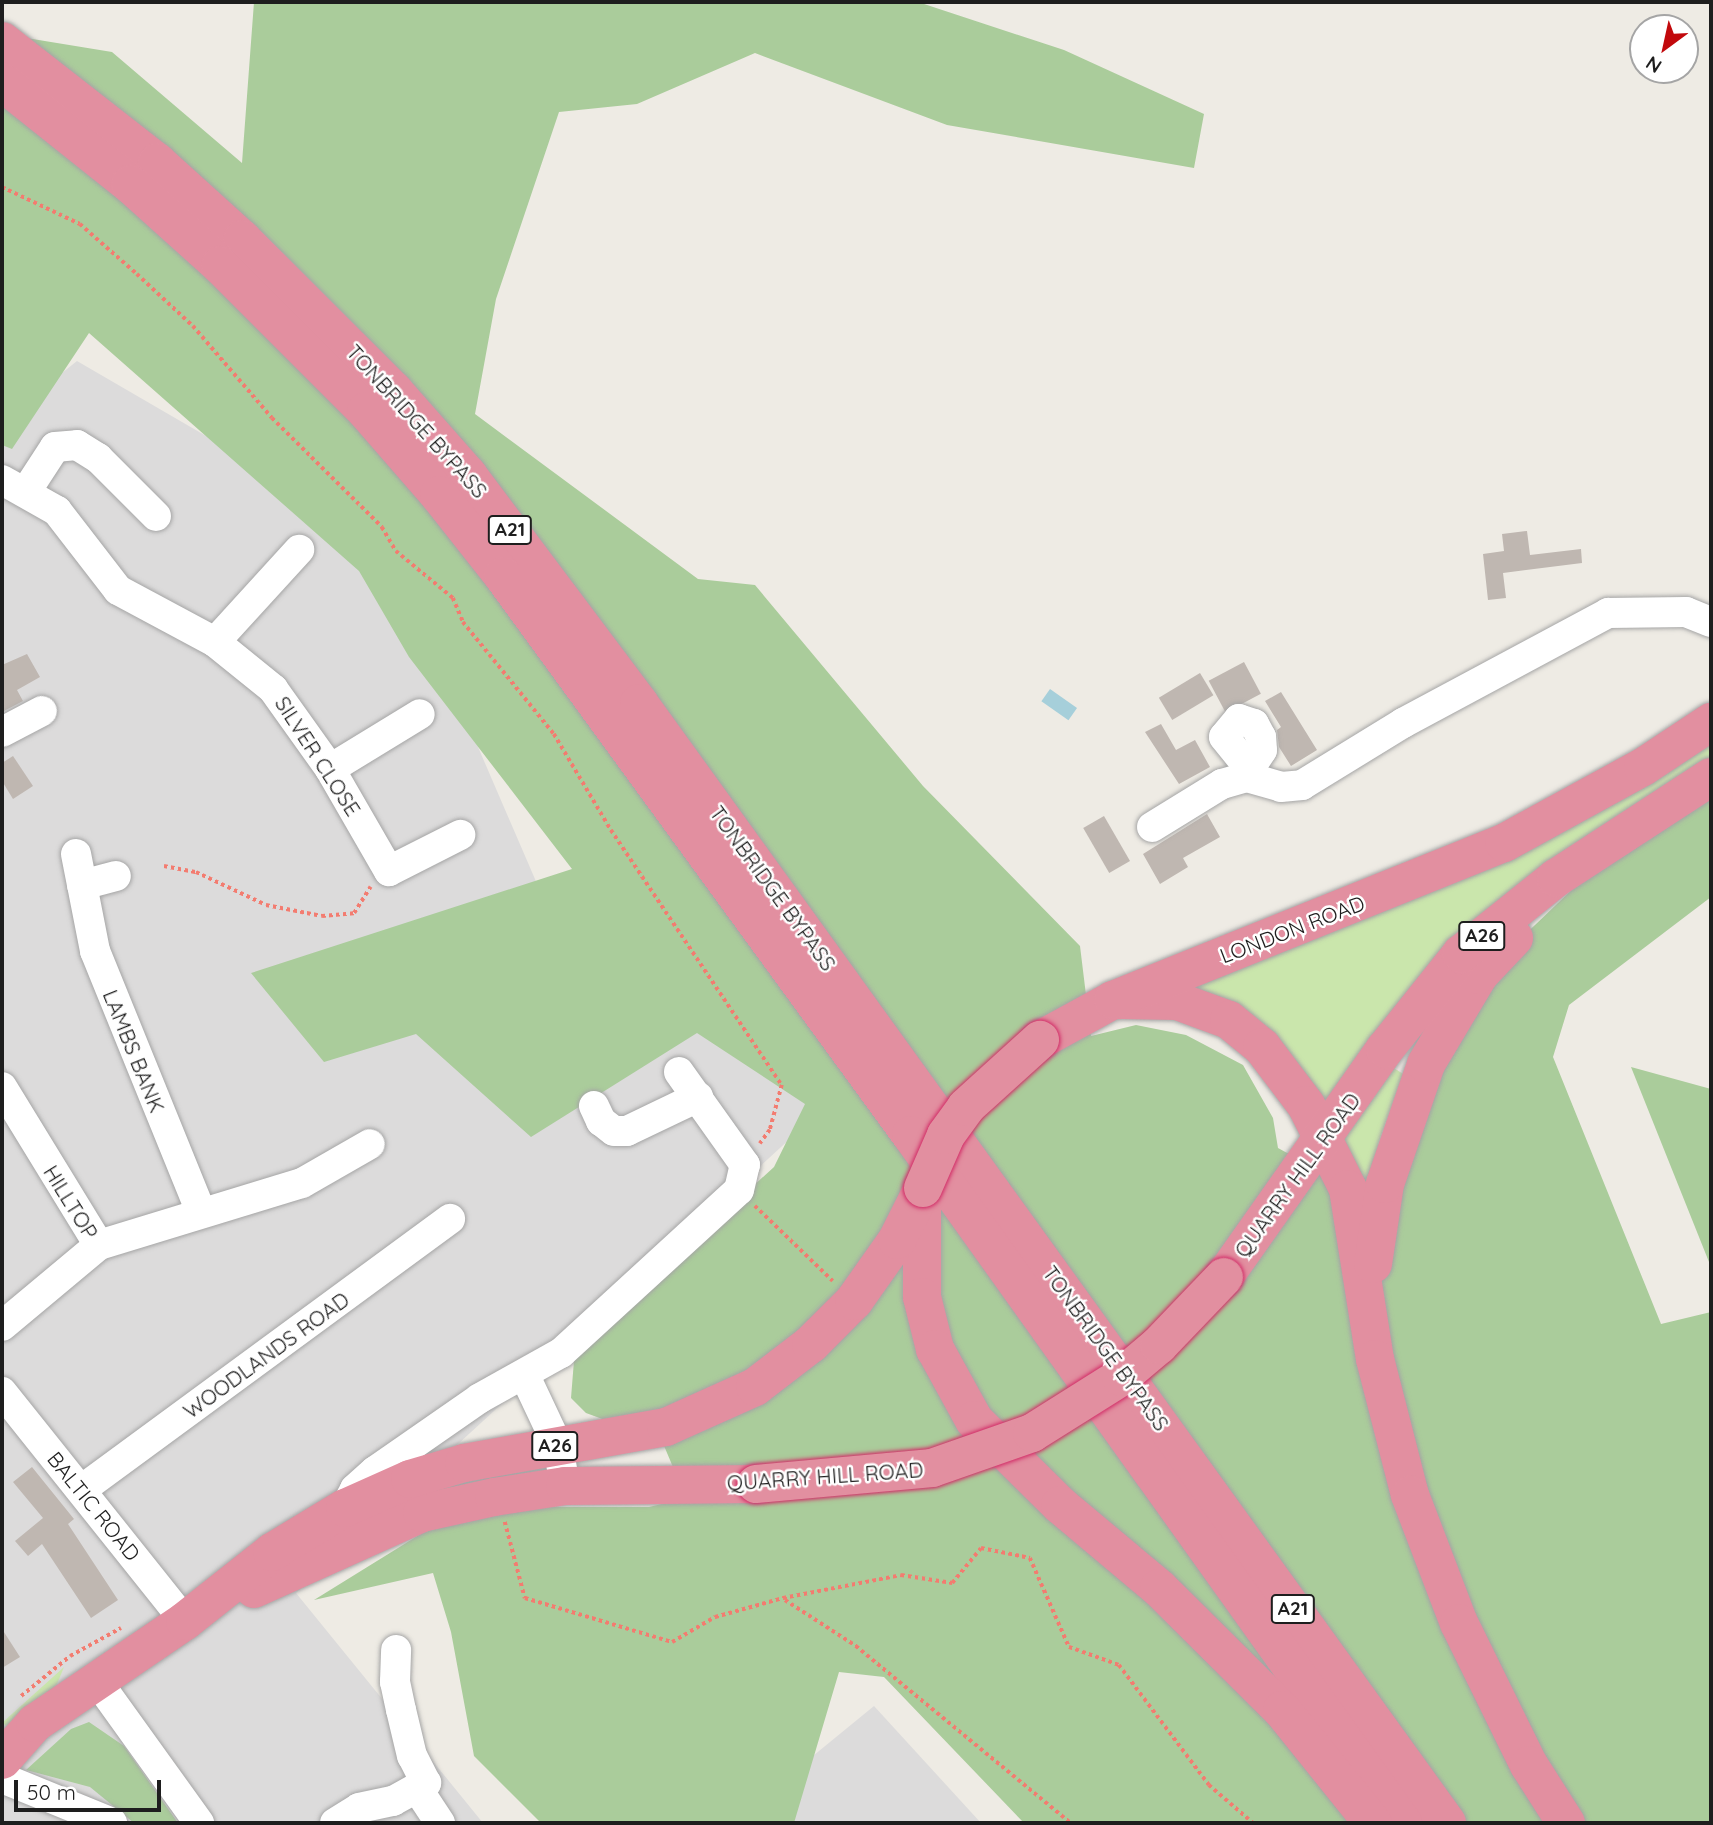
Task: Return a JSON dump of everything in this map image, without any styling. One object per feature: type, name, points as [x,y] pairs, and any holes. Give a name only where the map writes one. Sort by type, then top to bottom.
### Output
[{"type":"highway","name":"TONBRIDGE BYPASS","points":[[2,41],[157,162],[242,239],[394,391],[468,475],[727,825],[1447,1823]]},
{"type":"highway","name":"TONBRIDGE BYPASS","points":[[2,82],[130,184],[220,265],[366,411],[439,495],[503,576],[903,1124],[1403,1823]]},
{"type":"highway","name":"LONDON ROAD","points":[[1373,1823],[1282,1710],[1159,1588],[1060,1505],[974,1420],[935,1349],[908,1245],[923,1188],[946,1135],[966,1107],[1040,1040],[1113,1000],[1504,843],[1643,767],[1711,722]]},
{"type":"highway","name":"QUARRY HILL ROAD","points":[[185,1621],[422,1513],[498,1496],[565,1486],[756,1483],[932,1468],[1032,1433],[1121,1377],[1159,1345],[1224,1277],[1393,1038],[1461,954],[1556,878],[1603,850],[1711,777]]},
{"type":"highway","points":[[1370,1320],[1375,1230],[1385,1184],[1426,1065],[1479,975],[1603,850]]},
{"type":"highway","points":[[1113,1000],[1177,1001],[1207,1008],[1262,1047],[1306,1105],[1348,1189],[1390,1428],[1459,1623],[1529,1765],[1566,1823]]},
{"type":"highway","name":"A26","points":[[1262,1047],[1290,1114],[1297,1148],[1290,1181]]},
{"type":"highway","name":"QUARRY HILL ROAD","points":[[4,1758],[34,1723],[185,1621],[272,1552],[345,1508],[410,1479],[464,1463],[666,1427],[755,1387],[811,1344],[908,1245]]},
{"type":"street","points":[[14,485],[55,447],[77,445],[98,458],[156,516]]},
{"type":"street","name":"SILVER CLOSE","points":[[14,485],[57,511],[118,590],[215,642],[273,689],[330,769],[379,879]]},
{"type":"street","points":[[215,642],[299,550]]},
{"type":"street","points":[[1152,827],[1246,770],[1280,787],[1302,785],[1403,723],[1608,613],[1686,612],[1711,622]]},
{"type":"street","points":[[2,732],[42,711]]},
{"type":"street","points":[[330,769],[420,714]]},
{"type":"street","points":[[379,879],[460,835]]},
{"type":"street","name":"LAMBS BANK","points":[[76,854],[94,951],[201,1212]]},
{"type":"street","points":[[82,885],[116,876]]},
{"type":"street","points":[[679,1072],[698,1097],[742,1177]]},
{"type":"street","name":"HILLTOP","points":[[2,1087],[99,1245],[2,1326]]},
{"type":"street","points":[[594,1106],[607,1126],[627,1131],[650,1124],[698,1097]]},
{"type":"street","points":[[99,1245],[302,1183],[370,1144]]},
{"type":"street","name":"QUARRY HILL ROAD","points":[[345,1508],[355,1489],[375,1471],[480,1398],[525,1376],[561,1353],[742,1177]]},
{"type":"street","name":"WOODLANDS ROAD","points":[[81,1490],[450,1219]]},
{"type":"street","points":[[525,1376],[558,1446],[565,1486]]},
{"type":"street","name":"BALTIC ROAD","points":[[2,1392],[185,1621]]},
{"type":"street","points":[[335,1823],[359,1808],[393,1801],[426,1783],[412,1756],[395,1682],[396,1650]]},
{"type":"street","points":[[97,1681],[199,1823]]},
{"type":"street","points":[[4,1758],[112,1823]]},
{"type":"street","points":[[417,1788],[440,1823]]},
{"type":"path","points":[[2,187],[80,224],[193,326],[272,418],[382,527],[396,551],[453,597],[463,622],[554,734],[611,830],[782,1085],[770,1130],[742,1177],[854,1301]]},
{"type":"path","points":[[164,866],[196,872],[266,905],[322,916],[354,913],[379,879]]},
{"type":"path","points":[[498,1496],[525,1598],[673,1642],[715,1617],[783,1598],[901,1575],[952,1583],[981,1548],[1031,1558],[1069,1647],[1119,1665],[1209,1785],[1253,1823]]},
{"type":"path","points":[[783,1598],[856,1646],[1071,1823]]},
{"type":"path","points":[[15,1701],[51,1669],[130,1622]]},
{"type":"shaded area","points":[[77,361],[390,543],[541,893],[708,991],[817,1114],[296,1593],[483,1823],[2,1823],[2,421]]},
{"type":"shaded area","points":[[874,1706],[981,1823],[731,1823]]},
{"type":"green space","points":[[254,2],[918,2],[1064,50],[1204,114],[1194,168],[947,125],[755,53],[637,104],[559,112],[496,299],[475,414],[698,579],[755,585],[923,786],[1080,946],[1091,1036],[1136,1025],[1186,1035],[1243,1065],[1273,1118],[1278,1148],[1322,1172],[1335,1203],[1342,1247],[1513,946],[1581,881],[1711,796],[1711,897],[1569,1005],[1553,1057],[1661,1324],[1711,1312],[1711,1823],[1024,1823],[884,1677],[839,1672],[794,1823],[541,1823],[474,1756],[451,1632],[433,1573],[314,1600],[427,1530],[494,1507],[649,1507],[686,1498],[662,1441],[586,1413],[571,1398],[575,1348],[774,1167],[805,1104],[697,1033],[531,1137],[416,1034],[324,1062],[251,973],[572,869],[409,657],[359,571],[89,333],[12,449],[2,445],[2,34],[112,52],[242,163]]},
{"type":"green space","points":[[1711,742],[1711,764],[1668,791],[1322,1122],[1174,990],[1458,881]]},
{"type":"green space","points":[[1631,1067],[1711,1089],[1711,1267]]},
{"type":"green space","points":[[1394,1068],[1403,1074],[1379,1141],[1365,1206],[1333,1143]]},
{"type":"green space","points":[[64,1667],[57,1684],[20,1722],[7,1726],[2,1723]]},
{"type":"green space","points":[[89,1722],[124,1746],[178,1823],[134,1823],[90,1787],[26,1770],[71,1729]]},
{"type":"water","points":[[1050,689],[1077,708],[1068,720],[1041,701]]},
{"type":"building","points":[[1527,531],[1530,555],[1581,549],[1582,563],[1503,573],[1506,598],[1488,600],[1483,554],[1504,551],[1502,534]]},
{"type":"building","points":[[27,654],[40,677],[17,690],[23,701],[2,712],[2,665]]},
{"type":"building","points":[[1244,662],[1261,694],[1226,713],[1209,681]]},
{"type":"building","points":[[1200,673],[1213,695],[1172,720],[1159,698]]},
{"type":"building","points":[[1281,692],[1317,750],[1291,766],[1279,747],[1277,730],[1281,727],[1265,701]]},
{"type":"building","points":[[1161,724],[1176,750],[1195,740],[1210,767],[1179,784],[1145,732]]},
{"type":"building","points":[[13,756],[33,786],[13,799],[2,781],[2,763]]},
{"type":"building","points":[[1207,814],[1220,837],[1183,858],[1188,867],[1160,884],[1143,854]]},
{"type":"building","points":[[1104,816],[1130,861],[1109,873],[1083,828]]},
{"type":"building","points":[[32,1467],[74,1519],[68,1524],[118,1600],[91,1618],[42,1544],[28,1556],[15,1541],[43,1518],[13,1482]]},
{"type":"building","points":[[2,1629],[20,1657],[2,1668]]}]
